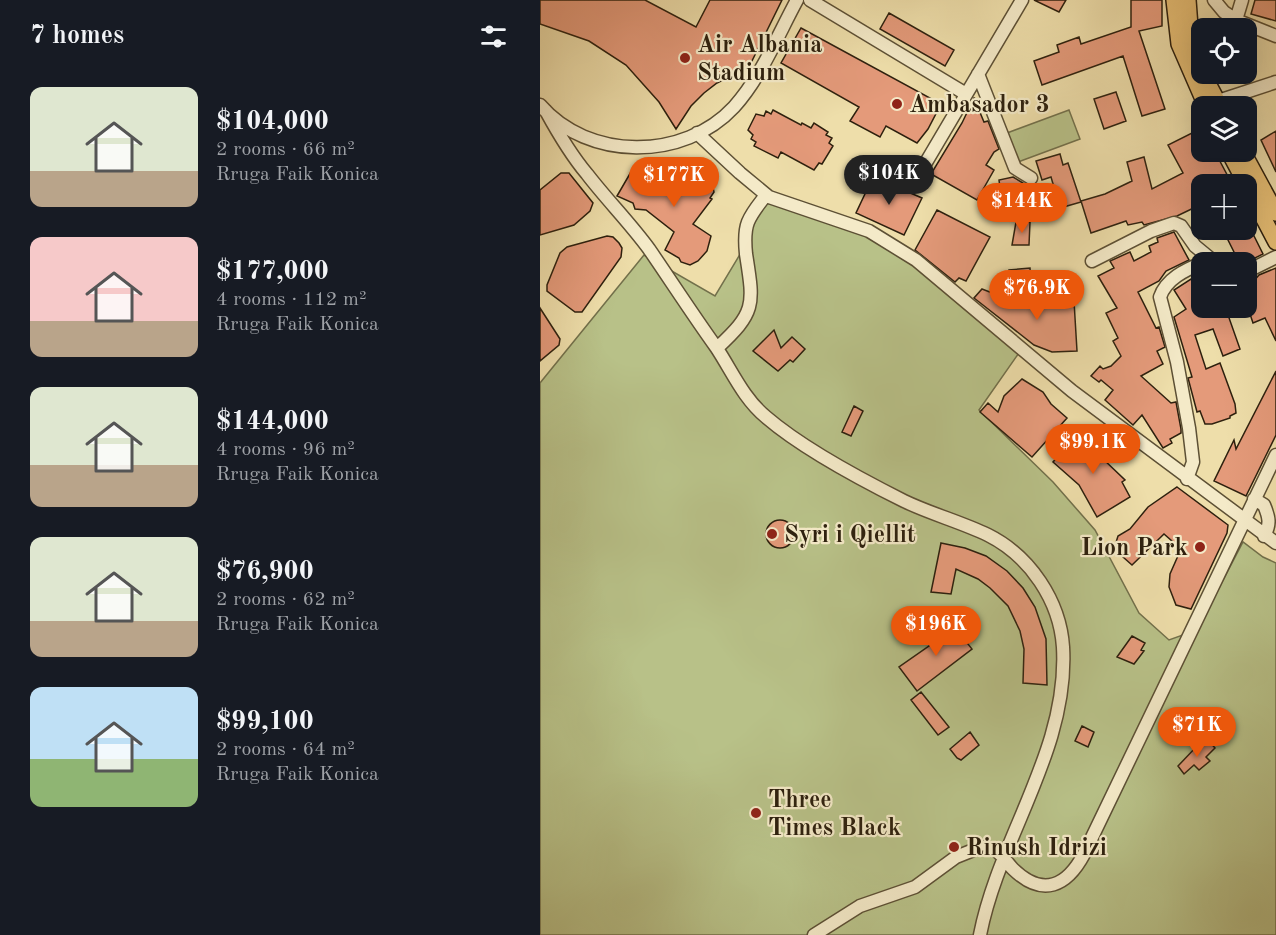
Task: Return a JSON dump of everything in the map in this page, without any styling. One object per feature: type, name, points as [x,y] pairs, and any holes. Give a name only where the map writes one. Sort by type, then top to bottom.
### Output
[{"type":"main road","points":[[1174,0],[1179,44],[1207,96]]},
{"type":"main road","points":[[1188,0],[1191,40]]},
{"type":"main road","points":[[1248,162],[1276,213]]},
{"type":"main road","points":[[1257,206],[1276,242]]},
{"type":"street","points":[[543,108],[567,127],[618,147],[661,146],[697,133],[719,120],[743,95],[797,0]]},
{"type":"street","points":[[810,0],[966,94]]},
{"type":"street","points":[[918,177],[1022,0]]},
{"type":"street","points":[[1214,0],[1224,12],[1233,18]]},
{"type":"street","points":[[1237,18],[1242,0]]},
{"type":"street","points":[[1257,28],[1276,36]]},
{"type":"street","points":[[978,74],[1015,168],[1031,178]]},
{"type":"street","points":[[1237,96],[1276,82]]},
{"type":"street","points":[[543,108],[577,162],[642,240],[717,348],[748,399],[766,417],[853,473],[944,519],[979,531],[1009,548],[1030,568],[1049,598],[1059,622],[1063,645],[1062,675],[1054,720],[1038,775],[990,892],[980,935]]},
{"type":"street","points":[[697,133],[766,195],[781,202],[839,219],[877,235],[916,260],[1048,372],[1244,521],[1267,531]]},
{"type":"street","points":[[717,348],[736,330],[750,309],[752,296],[745,234],[747,223],[766,195]]},
{"type":"street","points":[[1092,261],[1151,231],[1174,224],[1181,226],[1200,252]]},
{"type":"street","points":[[1257,266],[1276,257]]},
{"type":"street","points":[[1187,479],[1193,462],[1187,418],[1175,352],[1160,299],[1169,282],[1191,271]]},
{"type":"street","points":[[814,935],[860,906],[915,887],[956,857],[973,850],[990,847],[1004,856],[1018,873],[1044,885],[1061,883],[1074,871],[1229,549],[1244,521],[1259,502],[1276,454]]},
{"type":"street","points":[[1259,502],[1267,531],[1276,543]]},
{"type":"green space","points":[[1069,110],[1080,139],[1018,162],[1007,133]]},
{"type":"green space","points":[[766,195],[883,238],[1021,350],[979,410],[1053,482],[1095,530],[1139,613],[1169,640],[1197,630],[1243,542],[1263,557],[1276,563],[1276,935],[540,935],[540,383],[644,255],[715,296],[745,246],[745,234]]},
{"type":"building","name":"Air Albania Stadium","points":[[540,0],[645,0],[696,27],[710,0],[782,0],[749,67],[717,83],[704,93],[691,106],[676,129],[659,102],[626,65],[589,41],[540,24]]},
{"type":"building","points":[[1034,0],[1066,0],[1059,12]]},
{"type":"building","points":[[1131,0],[1162,0],[1162,26],[1139,31],[1165,109],[1142,116],[1123,56],[1042,85],[1034,61],[1059,52],[1057,45],[1079,37],[1081,44],[1131,27]]},
{"type":"building","points":[[1255,0],[1276,0],[1276,21],[1251,14]]},
{"type":"building","points":[[889,13],[954,50],[945,66],[880,29]]},
{"type":"building","points":[[801,28],[941,104],[928,129],[917,143],[886,126],[880,137],[850,121],[859,107],[781,63]]},
{"type":"building","points":[[1116,92],[1126,121],[1104,129],[1094,99]]},
{"type":"building","points":[[974,98],[982,105],[979,110],[984,122],[988,121],[999,149],[994,152],[986,165],[994,170],[977,200],[931,174],[962,123]]},
{"type":"building","points":[[773,110],[801,125],[802,123],[811,128],[814,123],[828,132],[826,135],[832,138],[829,143],[833,146],[822,164],[819,163],[814,170],[781,152],[778,158],[754,146],[756,142],[751,139],[753,135],[748,130],[756,114],[764,116],[766,111],[771,114]]},
{"type":"building","points":[[1276,131],[1276,172],[1261,140]]},
{"type":"building","points":[[1191,134],[1191,162],[1220,162],[1227,174],[1191,174],[1191,209],[1177,216],[1144,225],[1142,222],[1128,225],[1126,221],[1091,233],[1081,201],[1105,194],[1132,181],[1127,162],[1144,157],[1152,189],[1183,173],[1168,145]]},
{"type":"building","points":[[1060,154],[1063,165],[1068,163],[1081,202],[1060,208],[1051,177],[1042,180],[1036,161]]},
{"type":"building","points":[[635,165],[651,172],[672,187],[686,170],[693,174],[698,173],[712,183],[714,192],[710,198],[712,199],[693,224],[711,236],[707,251],[698,261],[690,265],[681,262],[679,258],[665,250],[674,232],[646,210],[635,209],[633,203],[617,196]]},
{"type":"building","points":[[561,173],[569,173],[593,203],[590,211],[574,225],[540,235],[540,190]]},
{"type":"building","points":[[873,177],[922,198],[904,235],[856,213]]},
{"type":"building","points":[[1013,177],[1023,183],[1025,193],[1007,197],[1006,193],[1001,194],[999,180]]},
{"type":"building","points":[[937,210],[990,237],[966,281],[959,278],[955,282],[915,250]]},
{"type":"building","points":[[1016,222],[1030,222],[1029,245],[1012,245]]},
{"type":"building","points":[[1174,232],[1189,260],[1166,271],[1159,281],[1138,292],[1156,328],[1159,327],[1165,347],[1157,351],[1163,364],[1141,376],[1171,403],[1176,402],[1181,429],[1181,433],[1170,439],[1172,443],[1163,448],[1142,415],[1133,425],[1105,400],[1113,390],[1101,380],[1099,382],[1091,376],[1100,366],[1103,369],[1111,366],[1121,356],[1113,341],[1118,338],[1106,313],[1117,308],[1098,276],[1114,268],[1110,261],[1130,252],[1134,261],[1151,252],[1149,246],[1158,242],[1157,238]]},
{"type":"building","points":[[607,236],[613,237],[619,243],[622,248],[621,257],[582,312],[575,312],[547,291],[547,285],[560,253],[567,247]]},
{"type":"building","points":[[1228,240],[1256,240],[1263,254],[1257,257],[1257,252],[1234,252]]},
{"type":"building","points":[[1030,268],[1031,287],[1010,288],[1009,270]]},
{"type":"building","points":[[1276,268],[1276,341],[1265,318],[1253,323],[1251,318],[1257,318],[1257,277]]},
{"type":"building","points":[[1191,279],[1191,318],[1229,318],[1240,349],[1223,356],[1213,329],[1195,335],[1206,369],[1220,363],[1235,404],[1236,413],[1230,418],[1205,424],[1200,411],[1197,412],[1188,378],[1192,377],[1174,317],[1186,309],[1174,290]]},
{"type":"building","points":[[982,289],[1026,306],[1074,301],[1077,351],[1052,352],[1034,345],[974,298]]},
{"type":"building","points":[[540,308],[560,339],[559,345],[540,361]]},
{"type":"building","points":[[774,330],[781,348],[792,337],[805,349],[793,362],[790,360],[778,371],[753,351]]},
{"type":"building","points":[[1276,371],[1276,435],[1246,496],[1214,481],[1234,440],[1236,449]]},
{"type":"building","points":[[1022,379],[1043,392],[1051,404],[1067,418],[1032,457],[980,412],[988,403],[998,412],[1004,396]]},
{"type":"building","points":[[854,406],[863,411],[851,436],[842,432]]},
{"type":"building","points":[[1079,434],[1091,444],[1094,441],[1099,447],[1104,454],[1101,457],[1125,480],[1122,482],[1130,497],[1097,517],[1079,485],[1053,462]]},
{"type":"building","name":"Lion Park","points":[[1177,487],[1228,525],[1227,533],[1191,609],[1176,605],[1169,587],[1170,574],[1181,549],[1164,534],[1132,565],[1114,549],[1118,536],[1130,529],[1148,507]]},
{"type":"building","name":"Syri i Qiellit","points":[[780,520],[790,524],[794,534],[790,544],[780,548],[770,544],[766,534],[770,524]]},
{"type":"building","points":[[941,543],[965,548],[986,556],[1007,571],[1023,588],[1035,607],[1046,639],[1047,685],[1023,683],[1024,649],[1020,631],[1008,606],[990,588],[978,579],[956,569],[951,594],[931,592]]},
{"type":"building","points":[[949,620],[972,649],[917,691],[899,667],[946,634],[940,627]]},
{"type":"building","points":[[1132,636],[1145,643],[1141,650],[1144,651],[1134,664],[1117,657]]},
{"type":"building","points":[[921,692],[949,727],[938,735],[911,700]]},
{"type":"building","points":[[1082,726],[1094,732],[1088,747],[1075,741]]},
{"type":"building","points":[[970,732],[979,745],[961,760],[950,749]]},
{"type":"building","points":[[1208,740],[1215,748],[1206,757],[1210,761],[1199,770],[1194,765],[1184,774],[1178,766],[1197,746],[1199,748]]},
{"type":"place","name":"Air Albania Stadium","points":[[685,58]]},
{"type":"place","name":"Ambasador 3","points":[[897,104]]},
{"type":"place","name":"Syri i Qiellit","points":[[772,534]]},
{"type":"place","name":"Lion Park","points":[[1200,547]]},
{"type":"place","name":"Three Times Black","points":[[756,813]]},
{"type":"place","name":"Rinush Idrizi","points":[[954,847]]}]
